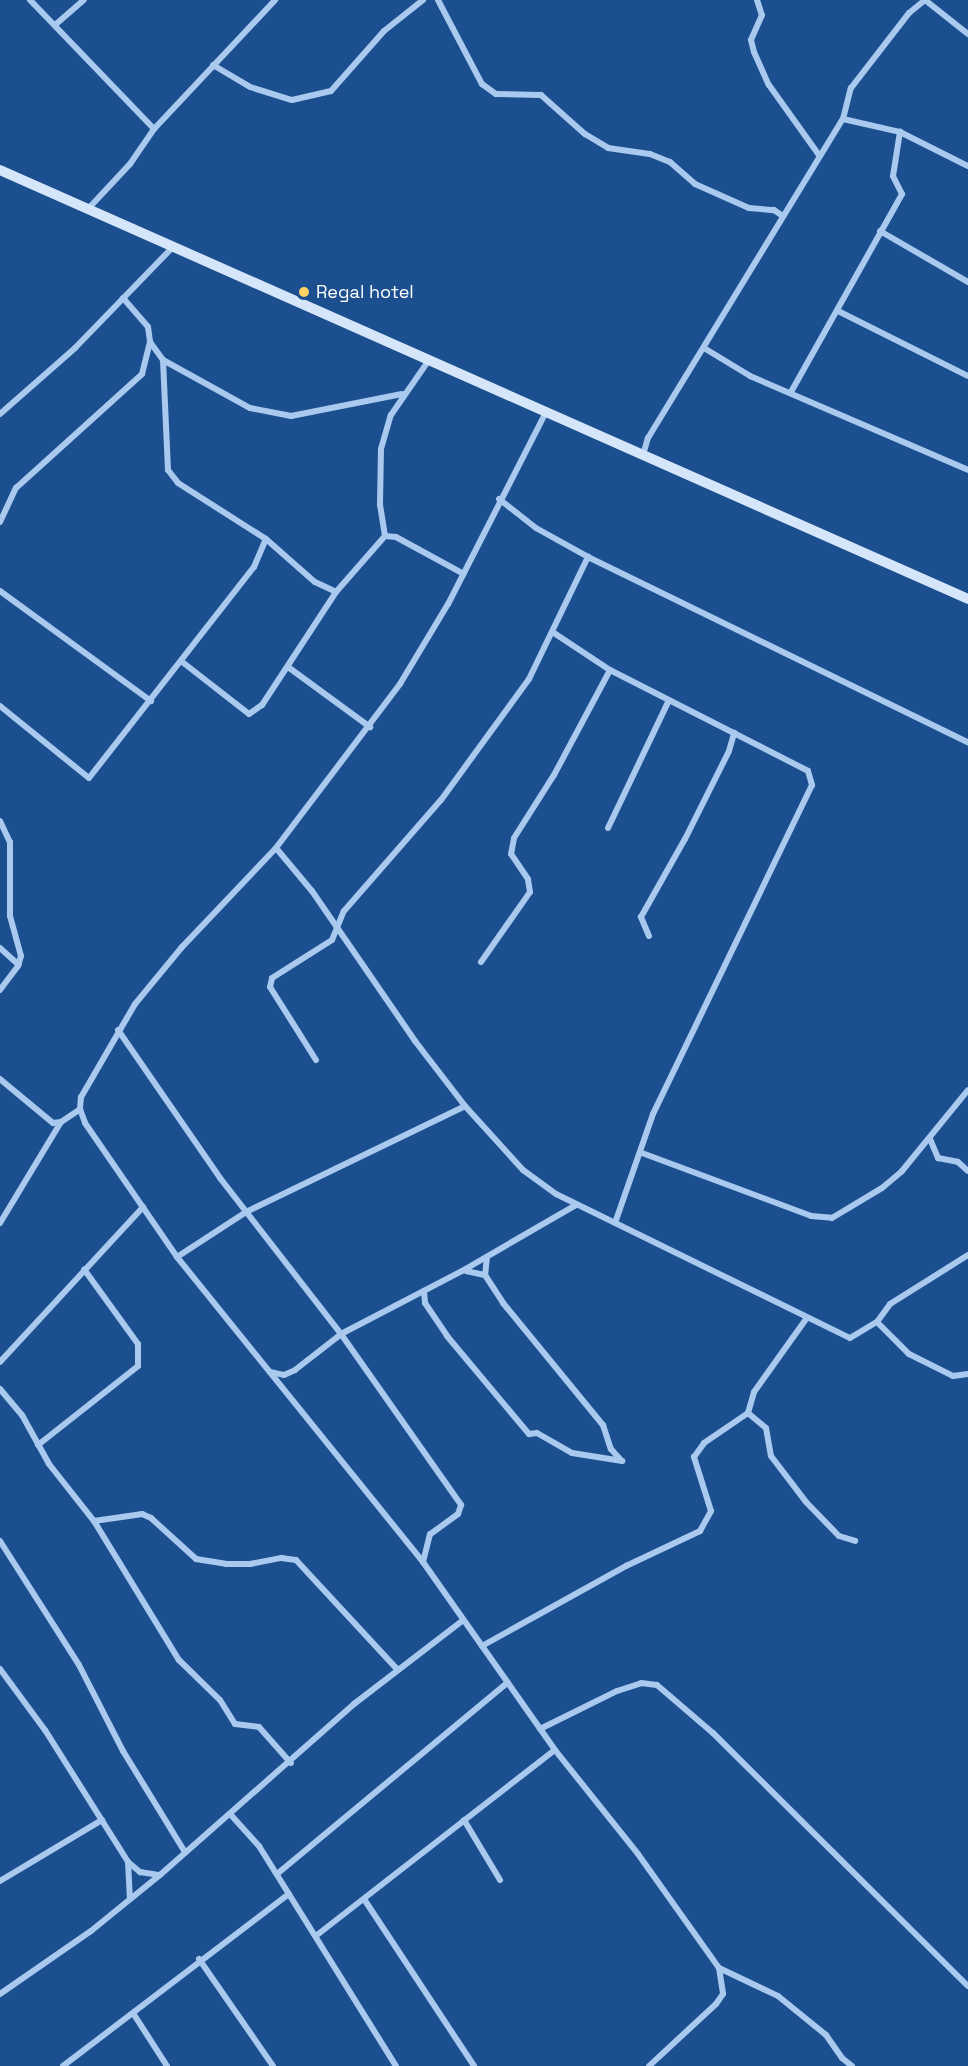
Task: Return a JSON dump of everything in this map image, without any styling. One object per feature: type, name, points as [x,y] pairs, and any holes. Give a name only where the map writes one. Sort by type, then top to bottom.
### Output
[{"type":"main road","points":[[0,170],[546,412],[642,457],[968,599]]},
{"type":"street","points":[[30,0],[154,129]]},
{"type":"street","points":[[55,25],[84,0]]},
{"type":"street","points":[[88,209],[130,164],[154,129],[275,0]]},
{"type":"street","points":[[213,65],[250,87],[292,100],[331,91],[384,31],[423,0]]},
{"type":"street","points":[[438,0],[482,84],[496,94],[541,95],[585,134],[609,148],[650,154],[670,162],[695,184],[749,208],[774,210],[783,216]]},
{"type":"street","points":[[757,0],[762,15],[751,40],[754,52],[769,86],[819,155]]},
{"type":"street","points":[[911,0],[917,7]]},
{"type":"street","points":[[642,457],[648,438],[843,119],[851,88],[925,0],[968,34]]},
{"type":"street","points":[[843,119],[900,132],[968,165]]},
{"type":"street","points":[[791,392],[902,194],[893,176],[900,132]]},
{"type":"street","points":[[880,231],[968,282]]},
{"type":"street","points":[[0,414],[66,356],[172,247]]},
{"type":"street","points":[[0,522],[15,488],[142,374],[150,342],[148,327],[123,298]]},
{"type":"street","points":[[838,311],[968,376]]},
{"type":"street","points":[[150,342],[163,360],[250,408],[291,417],[402,394]]},
{"type":"street","points":[[704,348],[750,376],[968,470]]},
{"type":"street","points":[[163,360],[168,470],[178,483],[266,539],[315,582],[336,592]]},
{"type":"street","points":[[385,536],[380,505],[381,449],[391,415],[402,394],[429,360]]},
{"type":"street","points":[[546,412],[499,499],[464,573],[400,684],[370,727],[276,848],[182,947],[118,1030],[81,1097],[80,1109],[85,1123],[177,1257],[423,1562],[462,1621],[555,1750],[638,1854],[719,1968],[723,1994],[716,2004],[649,2066]]},
{"type":"street","points":[[499,499],[536,528],[588,557],[968,742]]},
{"type":"street","points":[[385,536],[396,537],[464,573]]},
{"type":"street","points":[[181,661],[249,714],[262,705],[336,592],[385,536]]},
{"type":"street","points":[[0,706],[89,778],[152,701],[254,567],[266,539]]},
{"type":"street","points":[[316,1060],[269,982],[332,940],[350,904],[447,792],[529,679],[554,633],[588,557]]},
{"type":"street","points":[[0,591],[152,701]]},
{"type":"street","points":[[554,633],[610,670],[642,684],[668,702],[808,771],[812,785],[653,1114],[642,1153],[615,1223]]},
{"type":"street","points":[[288,667],[326,698],[370,727]]},
{"type":"street","points":[[481,962],[530,892],[528,879],[511,854],[514,838],[610,670]]},
{"type":"street","points":[[608,828],[668,702]]},
{"type":"street","points":[[649,936],[641,917],[685,839],[729,751],[734,733]]},
{"type":"street","points":[[0,821],[10,842],[10,916],[21,956],[19,965],[0,990]]},
{"type":"street","points":[[276,848],[337,927],[415,1041],[465,1106],[523,1170],[576,1205],[850,1338],[877,1323],[890,1304],[968,1255]]},
{"type":"street","points":[[0,948],[19,965]]},
{"type":"street","points":[[118,1030],[246,1212],[341,1334],[461,1505],[458,1514],[430,1534],[423,1562]]},
{"type":"street","points":[[0,1079],[53,1123],[61,1122]]},
{"type":"street","points":[[642,1153],[824,1219],[843,1213],[882,1188],[930,1139],[968,1090]]},
{"type":"street","points":[[177,1257],[246,1212],[465,1106]]},
{"type":"street","points":[[0,1223],[61,1122],[80,1109]]},
{"type":"street","points":[[930,1139],[938,1158],[958,1162],[968,1171]]},
{"type":"street","points":[[270,1372],[284,1375],[295,1370],[341,1334],[488,1257],[576,1205]]},
{"type":"street","points":[[0,1362],[143,1207]]},
{"type":"street","points":[[485,1275],[488,1257]]},
{"type":"street","points":[[38,1445],[138,1366],[138,1344],[84,1269]]},
{"type":"street","points":[[414,1296],[424,1303],[456,1348],[490,1384],[498,1399],[529,1434],[537,1433],[572,1453],[622,1461],[611,1449],[603,1425],[530,1332],[507,1309],[485,1275],[477,1270],[462,1271]]},
{"type":"street","points":[[424,1291],[424,1303]]},
{"type":"street","points":[[482,1646],[626,1566],[699,1532],[711,1511],[694,1458],[704,1443],[748,1413],[754,1392],[806,1318]]},
{"type":"street","points":[[877,1323],[909,1354],[953,1376],[968,1374]]},
{"type":"street","points":[[0,1389],[22,1415],[38,1445],[94,1521],[179,1660],[219,1700],[235,1724],[259,1727],[291,1763]]},
{"type":"street","points":[[748,1413],[766,1428],[771,1456],[806,1502],[839,1536],[855,1541]]},
{"type":"street","points":[[94,1521],[142,1514],[151,1518],[196,1559],[242,1564],[281,1558],[296,1560],[396,1668]]},
{"type":"street","points":[[0,1541],[79,1665],[123,1751],[185,1852]]},
{"type":"street","points":[[0,1994],[160,1875],[291,1763],[396,1668],[462,1621]]},
{"type":"street","points":[[0,1669],[45,1730],[128,1862],[140,1872],[160,1875]]},
{"type":"street","points":[[277,1874],[363,1805],[473,1707],[508,1682]]},
{"type":"street","points":[[540,1729],[617,1691],[641,1683],[657,1685],[713,1733],[968,1986]]},
{"type":"street","points":[[317,1935],[555,1750]]},
{"type":"street","points":[[231,1815],[277,1874],[317,1935],[396,2066]]},
{"type":"street","points":[[0,1881],[102,1820]]},
{"type":"street","points":[[464,1820],[500,1880]]},
{"type":"street","points":[[128,1862],[130,1899]]},
{"type":"street","points":[[66,2065],[199,1959],[289,1894]]},
{"type":"street","points":[[364,1899],[474,2066]]},
{"type":"street","points":[[199,1959],[273,2066]]},
{"type":"street","points":[[719,1968],[778,1996],[826,2035],[842,2058],[852,2066]]},
{"type":"street","points":[[134,2013],[167,2066]]},
{"type":"place","name":"Regal hotel","points":[[304,292]]}]
